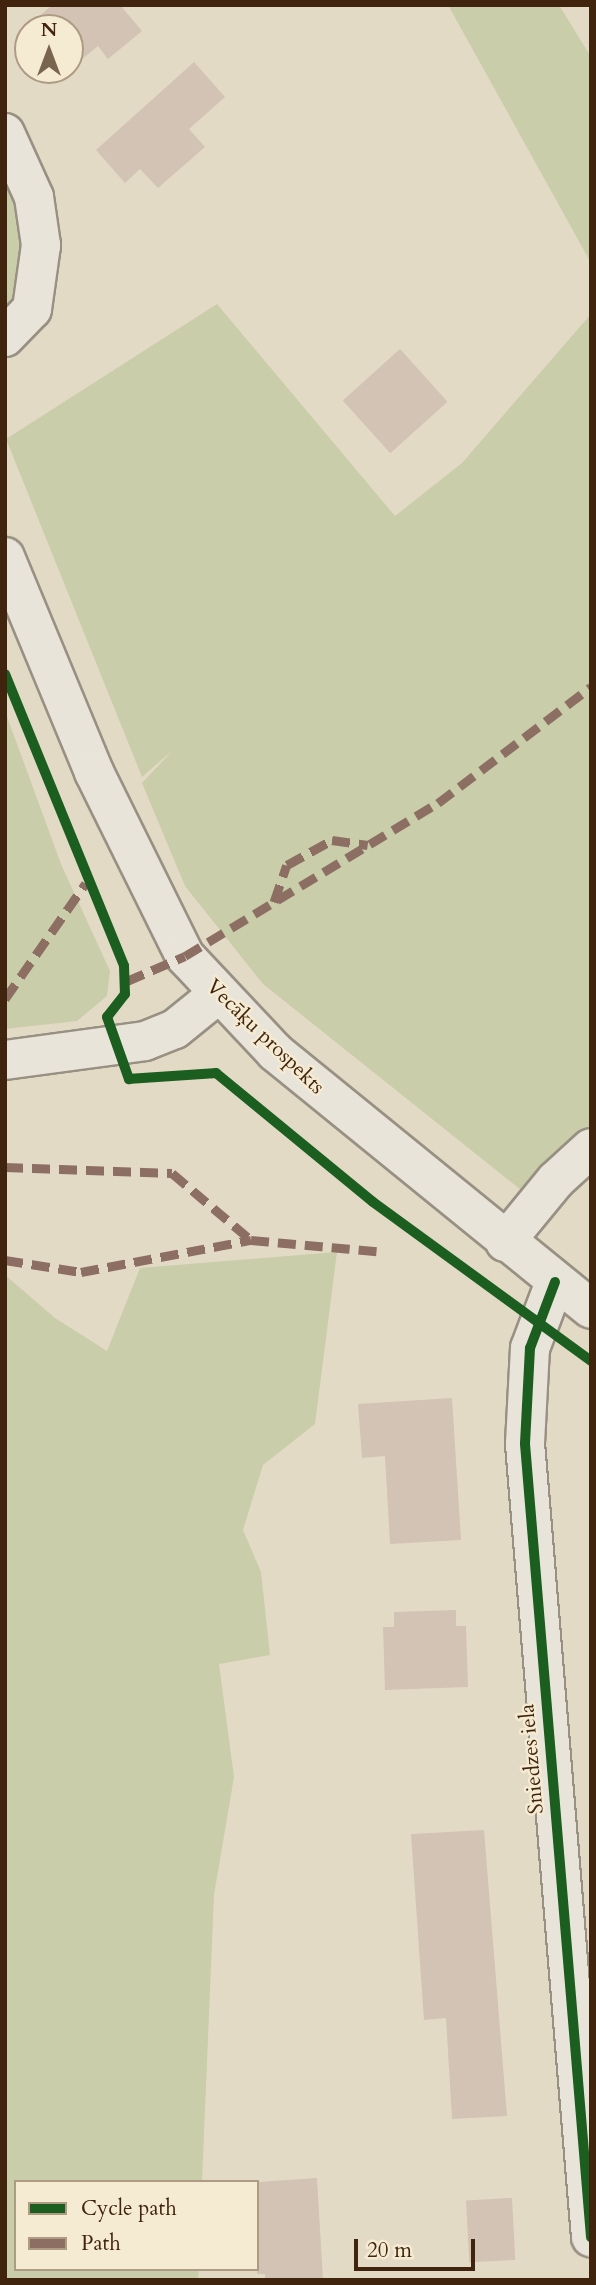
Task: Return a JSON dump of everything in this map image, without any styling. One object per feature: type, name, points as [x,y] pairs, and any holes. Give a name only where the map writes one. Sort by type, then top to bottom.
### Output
[{"type":"street","points":[[5,133],[34,197],[41,246],[32,309],[5,337]]},
{"type":"street","name":"Vecāķu prospekts","points":[[5,557],[94,772],[185,956],[217,995],[356,1122],[591,1309]]},
{"type":"street","points":[[5,1060],[89,1053],[145,1041],[175,1029],[217,995]]},
{"type":"street","points":[[505,1242],[591,1148]]},
{"type":"street","name":"Sniedzes iela","points":[[555,1282],[530,1348],[525,1444],[591,2237]]},
{"type":"green space","points":[[448,5],[559,5],[591,57],[591,263]]},
{"type":"green space","points":[[5,172],[19,190],[24,266],[5,322]]},
{"type":"green space","points":[[217,304],[395,516],[462,463],[591,314],[591,1129],[521,1190],[263,984],[185,886],[142,783],[173,750],[142,777],[6,439]]},
{"type":"green space","points":[[5,711],[61,864],[110,971],[107,996],[77,1021],[5,1029]]},
{"type":"green space","points":[[337,1252],[315,1424],[263,1465],[243,1530],[261,1572],[270,1655],[219,1664],[234,1777],[214,1895],[202,2180],[14,2180],[14,2271],[199,2271],[198,2280],[5,2280],[5,1275],[55,1318],[107,1351],[140,1268]]},
{"type":"building","points":[[52,5],[120,5],[142,31],[108,59],[98,46],[84,58],[84,14],[42,14]]},
{"type":"building","points":[[194,62],[225,97],[189,129],[205,147],[158,188],[140,169],[125,183],[96,150]]},
{"type":"building","points":[[400,349],[448,402],[390,453],[343,401]]},
{"type":"building","points":[[452,1398],[461,1540],[390,1544],[385,1456],[362,1458],[358,1404]]},
{"type":"building","points":[[456,1610],[456,1626],[466,1626],[468,1687],[385,1690],[383,1627],[394,1627],[394,1612]]},
{"type":"building","points":[[484,1830],[507,2116],[452,2119],[446,2018],[424,2020],[411,1834]]},
{"type":"building","points":[[317,2178],[323,2280],[265,2280],[265,2274],[257,2274],[259,2182]]},
{"type":"building","points":[[512,2198],[515,2260],[469,2262],[466,2200]]},
{"type":"marked path","points":[[127,981],[185,956],[438,803],[591,687]]},
{"type":"marked path","points":[[274,902],[287,865],[332,840],[368,845]]},
{"type":"marked path","points":[[5,999],[86,883]]},
{"type":"marked path","points":[[5,1167],[172,1173],[251,1240]]},
{"type":"marked path","points":[[5,1260],[81,1272],[251,1240],[385,1252]]},
{"type":"cycle path","points":[[5,674],[124,966],[125,994],[107,1017],[129,1079],[216,1073],[373,1202],[591,1361]]},
{"type":"cycle path","points":[[555,1282],[530,1348],[525,1444],[591,2237]]}]
